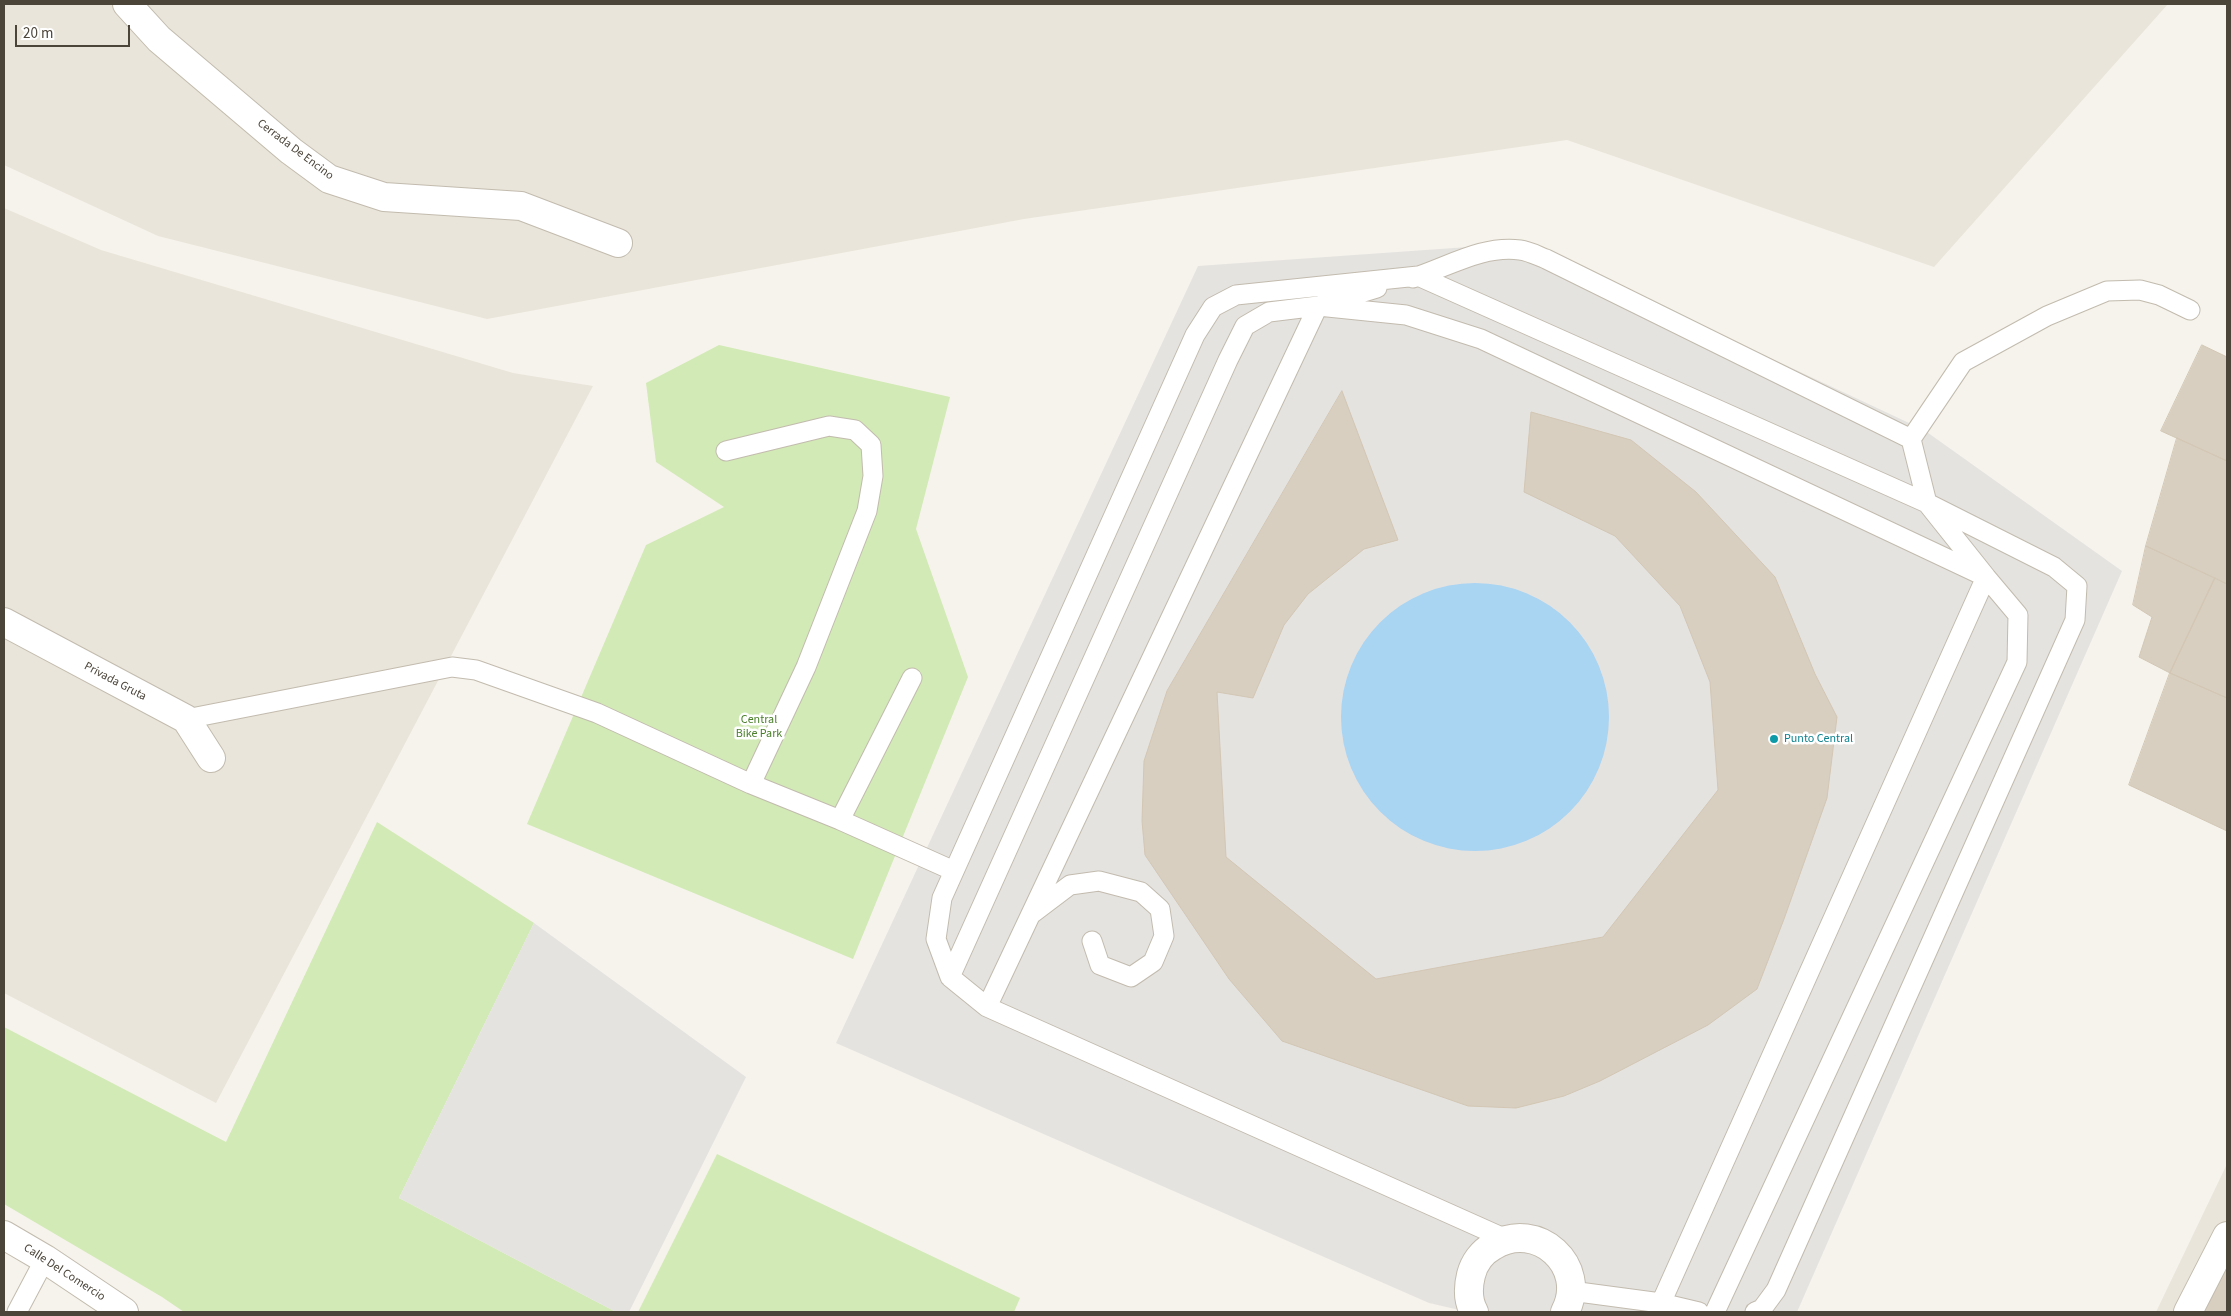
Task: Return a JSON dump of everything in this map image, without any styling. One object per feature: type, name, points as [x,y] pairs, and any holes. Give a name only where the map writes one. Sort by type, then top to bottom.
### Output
[{"type":"street","name":"Cerrada De Encino","points":[[127,4],[159,39],[291,150],[329,179],[384,197],[520,206],[618,243]]},
{"type":"street","name":"Privada Gruta","points":[[4,622],[186,719],[211,758]]},
{"type":"street","name":"Calle Del Comercio","points":[[4,1235],[45,1258],[124,1312]]},
{"type":"street","points":[[2188,1312],[2227,1236]]},
{"type":"street","points":[[1471,1310],[1468,1287],[1473,1267],[1484,1250],[1506,1239],[1522,1237],[1542,1242],[1558,1254],[1568,1271],[1568,1302]]},
{"type":"lane","points":[[950,977],[1215,387],[1245,326],[1269,312],[1318,306],[1418,276],[1468,256],[1499,250],[1521,250],[1546,259],[1911,439]]},
{"type":"lane","points":[[1506,1239],[987,1007],[950,977],[936,939],[942,898],[1194,335],[1213,307],[1236,295],[1418,276],[1927,503],[2054,567],[2077,586],[2075,620],[1776,1290],[1762,1309],[1754,1312]]},
{"type":"lane","points":[[1715,1312],[2017,662],[2018,615],[1927,503],[1911,439],[1963,362],[2047,316],[2107,291],[2140,290],[2159,295],[2190,310]]},
{"type":"lane","points":[[1318,306],[1406,315],[1481,339],[1986,577]]},
{"type":"lane","points":[[987,1007],[1318,306]]},
{"type":"lane","points":[[726,451],[829,426],[855,430],[871,445],[873,476],[867,511],[806,667],[750,784]]},
{"type":"lane","points":[[1662,1303],[1986,577]]},
{"type":"lane","points":[[186,719],[443,669],[460,668],[476,670],[597,713],[750,784],[840,820],[954,871]]},
{"type":"lane","points":[[840,820],[912,678]]},
{"type":"lane","points":[[1030,916],[1070,885],[1100,881],[1141,892],[1160,909],[1164,936],[1153,962],[1131,977],[1100,965],[1092,941]]},
{"type":"lane","points":[[4,1307],[18,1312],[45,1258]]},
{"type":"lane","points":[[1568,1302],[1662,1303],[1699,1312]]},
{"type":"shaded area","points":[[4,4],[2168,4],[1934,267],[1567,140],[1024,219],[487,319],[158,236],[4,165]]},
{"type":"shaded area","points":[[4,208],[101,250],[513,373],[593,386],[216,1103],[4,993]]},
{"type":"shaded area","name":"Punto Central","points":[[1525,243],[1924,430],[2122,571],[1797,1312],[1468,1312],[1429,1303],[836,1043],[1198,266]]},
{"type":"shaded area","points":[[534,923],[746,1077],[629,1312],[616,1312],[399,1198]]},
{"type":"shaded area","points":[[2227,1164],[2227,1312],[2156,1312]]},
{"type":"green space","name":"Central Bike Park","points":[[719,345],[950,397],[916,529],[968,677],[853,959],[527,824],[646,545],[724,507],[656,462],[646,383]]},
{"type":"green space","points":[[377,822],[534,923],[399,1198],[616,1312],[184,1312],[162,1297],[4,1204],[4,1027],[226,1142]]},
{"type":"green space","points":[[717,1154],[1020,1298],[1014,1312],[638,1312]]},
{"type":"water","points":[[1475,583],[1501,586],[1526,593],[1549,606],[1570,622],[1586,643],[1599,666],[1606,691],[1609,717],[1606,743],[1599,768],[1586,791],[1570,812],[1549,828],[1526,841],[1501,848],[1475,851],[1449,848],[1424,841],[1401,828],[1380,812],[1364,791],[1351,768],[1344,743],[1341,717],[1344,691],[1351,666],[1364,643],[1380,622],[1401,606],[1424,593],[1449,586]]},
{"type":"building","points":[[2202,345],[2227,357],[2227,461],[2161,431]]},
{"type":"building","name":"Punto Central","points":[[1342,391],[1398,540],[1364,549],[1308,594],[1284,625],[1253,698],[1217,692],[1226,857],[1376,979],[1603,937],[1718,790],[1710,682],[1680,606],[1615,536],[1524,492],[1531,412],[1631,440],[1696,492],[1775,577],[1815,674],[1837,717],[1827,798],[1757,989],[1708,1025],[1600,1081],[1564,1096],[1516,1108],[1468,1106],[1282,1041],[1229,979],[1145,855],[1142,821],[1144,761],[1167,691]]},
{"type":"building","points":[[2177,438],[2227,461],[2227,584],[2146,546]]},
{"type":"building","points":[[2146,546],[2215,578],[2170,673],[2139,657],[2152,617],[2133,605]]},
{"type":"building","points":[[2215,578],[2227,584],[2227,698],[2170,673]]},
{"type":"building","points":[[2170,673],[2227,698],[2227,831],[2129,785]]},
{"type":"building","points":[[2227,1263],[2227,1312],[2202,1312]]},
{"type":"place","name":"Punto Central","points":[[1774,739]]}]
